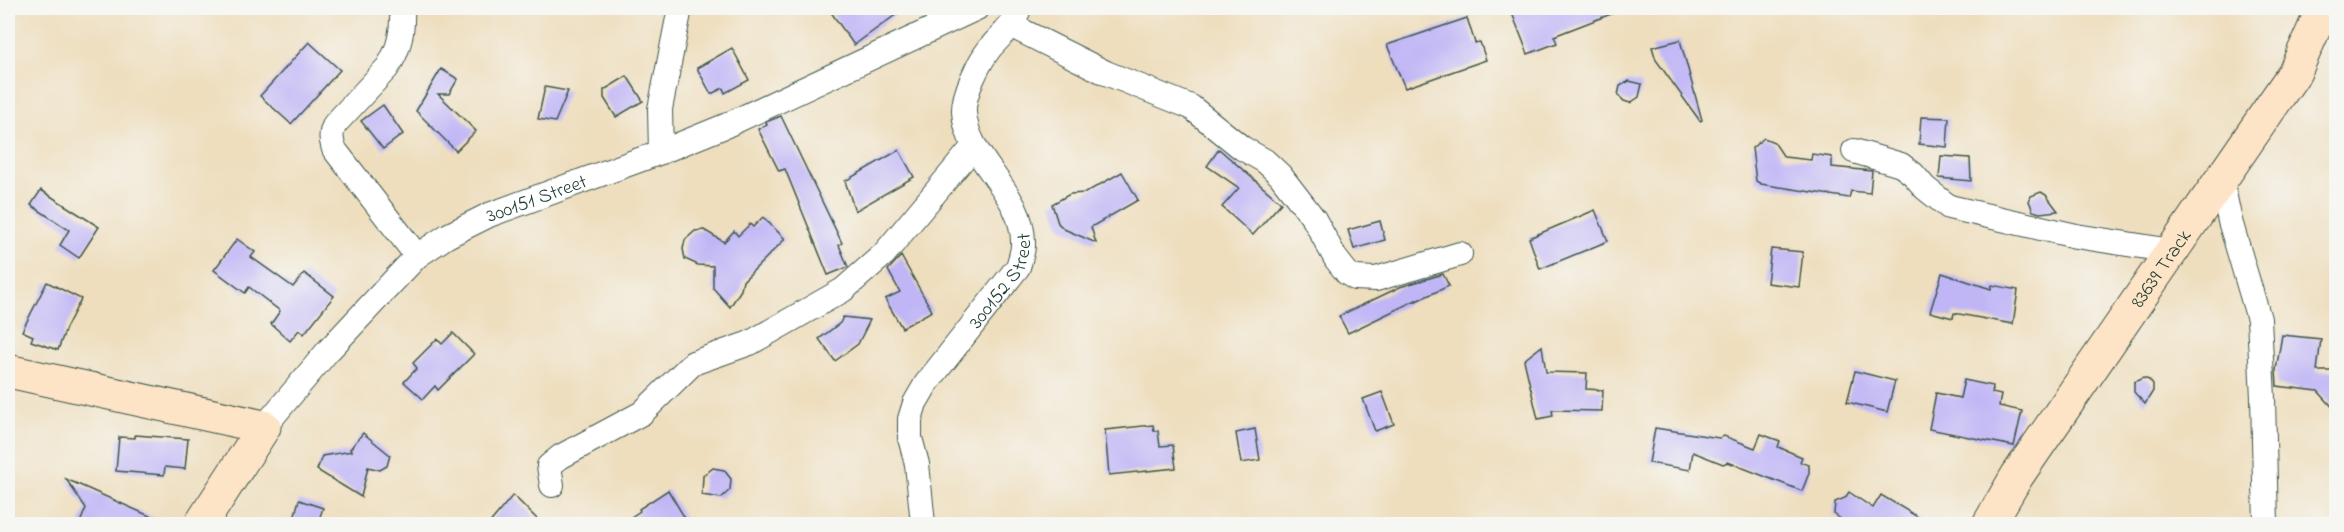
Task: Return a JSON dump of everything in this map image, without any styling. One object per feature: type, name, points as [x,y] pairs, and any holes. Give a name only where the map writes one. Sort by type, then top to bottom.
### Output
[{"type":"street","points":[[402,8],[403,28],[394,58],[335,124],[331,140],[334,149],[417,256]]},
{"type":"street","points":[[661,152],[660,109],[680,8]]},
{"type":"street","name":"300151 Street","points":[[201,525],[264,427],[327,352],[417,256],[447,236],[489,215],[725,126],[977,8]]},
{"type":"street","name":"83639 Track","points":[[1989,525],[2017,477],[2295,72],[2323,8]]},
{"type":"street","points":[[1015,17],[1106,73],[1191,107],[1242,148],[1265,160],[1280,175],[1314,219],[1336,259],[1347,273],[1355,278],[1376,279],[1460,254]]},
{"type":"street","name":"300152 Street","points":[[922,525],[917,464],[910,438],[910,419],[915,403],[926,384],[1018,267],[1023,245],[1021,225],[1002,184],[974,146],[969,135],[964,110],[975,73],[1015,17]]},
{"type":"street","points":[[552,485],[549,466],[560,457],[642,413],[693,363],[750,344],[843,290],[884,254],[974,146]]},
{"type":"street","points":[[1854,151],[1901,165],[1949,207],[2076,236],[2172,251]]},
{"type":"street","points":[[2221,179],[2230,221],[2259,319],[2266,525]]},
{"type":"street","points":[[13,373],[264,427]]},
{"type":"building","points":[[828,8],[905,8],[854,45]]},
{"type":"building","points":[[1510,8],[1624,9],[1554,36],[1557,43],[1528,54]]},
{"type":"building","points":[[1467,18],[1475,43],[1480,42],[1486,60],[1405,88],[1387,45]]},
{"type":"building","points":[[1680,40],[1702,120],[1700,121],[1656,60],[1652,47]]},
{"type":"building","points":[[309,42],[340,70],[291,124],[260,96]]},
{"type":"building","points":[[732,48],[749,80],[725,93],[723,88],[711,94],[697,68]]},
{"type":"building","points":[[441,69],[458,79],[449,94],[438,94],[476,131],[456,151],[416,111]]},
{"type":"building","points":[[627,76],[643,101],[616,117],[604,98],[604,90]]},
{"type":"building","points":[[1629,81],[1642,84],[1639,97],[1630,103],[1618,95],[1620,86]]},
{"type":"building","points":[[545,87],[568,91],[555,122],[538,119]]},
{"type":"building","points":[[383,105],[403,134],[383,149],[361,121]]},
{"type":"building","points":[[781,116],[842,243],[839,245],[848,267],[828,275],[785,169],[779,171],[758,129],[767,125],[766,122]]},
{"type":"building","points":[[1921,117],[1949,118],[1947,147],[1919,144]]},
{"type":"building","points":[[1764,138],[1774,142],[1784,157],[1811,160],[1812,154],[1832,157],[1832,167],[1872,171],[1870,193],[1851,191],[1849,198],[1761,184],[1756,181],[1752,148]]},
{"type":"building","points":[[1219,149],[1281,203],[1253,235],[1222,207],[1239,188],[1207,166]]},
{"type":"building","points":[[899,150],[914,177],[855,211],[845,181]]},
{"type":"building","points":[[1941,156],[1970,158],[1971,181],[1939,178]]},
{"type":"building","points":[[1122,172],[1138,200],[1091,227],[1096,243],[1064,229],[1058,223],[1052,204],[1070,194],[1085,193]]},
{"type":"building","points":[[41,190],[99,227],[79,258],[60,245],[69,230],[31,205]]},
{"type":"building","points":[[2041,192],[2058,211],[2040,213],[2033,211],[2029,201],[2031,196]]},
{"type":"building","points":[[1595,210],[1608,241],[1540,269],[1529,238]]},
{"type":"building","points":[[763,217],[785,239],[743,281],[741,290],[730,307],[713,288],[713,266],[698,265],[685,259],[683,249],[685,240],[695,231],[704,230],[724,242],[734,231],[738,236],[750,224],[753,227]]},
{"type":"building","points":[[1380,221],[1385,240],[1354,249],[1348,230]]},
{"type":"building","points":[[237,239],[255,252],[251,257],[293,287],[304,273],[334,296],[304,334],[299,330],[290,341],[271,324],[280,311],[249,287],[245,293],[214,270]]},
{"type":"building","points":[[1771,249],[1803,252],[1799,287],[1767,283]]},
{"type":"building","points":[[901,256],[932,311],[902,328],[885,299],[900,292],[888,270]]},
{"type":"building","points":[[1942,273],[1991,289],[1992,285],[2018,290],[2013,324],[1954,313],[1953,318],[1930,312]]},
{"type":"building","points":[[1443,274],[1449,286],[1348,333],[1339,316],[1400,287]]},
{"type":"building","points":[[47,282],[81,299],[58,350],[31,341],[33,336],[22,331]]},
{"type":"building","points":[[843,317],[870,320],[858,344],[835,361],[819,339],[840,323]]},
{"type":"building","points":[[453,333],[474,354],[438,390],[435,386],[423,399],[404,382],[417,368],[413,363],[437,339],[442,344]]},
{"type":"building","points":[[2282,335],[2321,339],[2317,371],[2337,371],[2337,412],[2318,391],[2277,386],[2276,370]]},
{"type":"building","points":[[1542,346],[1546,372],[1587,373],[1586,389],[1603,390],[1602,411],[1552,410],[1553,416],[1538,419],[1524,360]]},
{"type":"building","points":[[1855,371],[1895,381],[1887,412],[1847,402]]},
{"type":"building","points":[[2143,378],[2149,380],[2153,385],[2153,391],[2145,404],[2134,392],[2134,382]]},
{"type":"building","points":[[1964,380],[1993,386],[1992,393],[2001,395],[1999,406],[2022,411],[2014,446],[1929,429],[1936,393],[1960,398]]},
{"type":"building","points":[[1382,392],[1394,424],[1375,431],[1363,399]]},
{"type":"building","points":[[1153,425],[1154,431],[1158,431],[1160,446],[1173,445],[1176,468],[1109,475],[1105,430]]},
{"type":"building","points":[[1655,428],[1719,438],[1724,436],[1755,448],[1761,434],[1780,441],[1778,447],[1802,457],[1800,462],[1809,465],[1809,473],[1802,491],[1728,462],[1723,464],[1693,452],[1690,470],[1649,463]]},
{"type":"building","points":[[1255,429],[1260,460],[1241,463],[1236,433]]},
{"type":"building","points":[[363,433],[390,455],[387,466],[380,470],[368,467],[361,497],[317,470],[322,456],[352,451],[350,449]]},
{"type":"building","points":[[135,435],[188,439],[185,469],[165,467],[164,475],[116,471],[119,437],[135,438]]},
{"type":"building","points":[[713,468],[724,470],[731,479],[730,490],[721,498],[702,495],[703,476]]},
{"type":"building","points":[[66,479],[170,525],[79,525],[86,508]]},
{"type":"building","points":[[668,490],[689,525],[619,525],[640,511],[639,509]]},
{"type":"building","points":[[1849,492],[1873,508],[1881,495],[1931,525],[1849,525],[1834,514],[1835,502],[1845,498]]},
{"type":"building","points":[[513,495],[543,525],[488,525]]},
{"type":"building","points":[[299,500],[323,508],[317,525],[292,525]]}]
